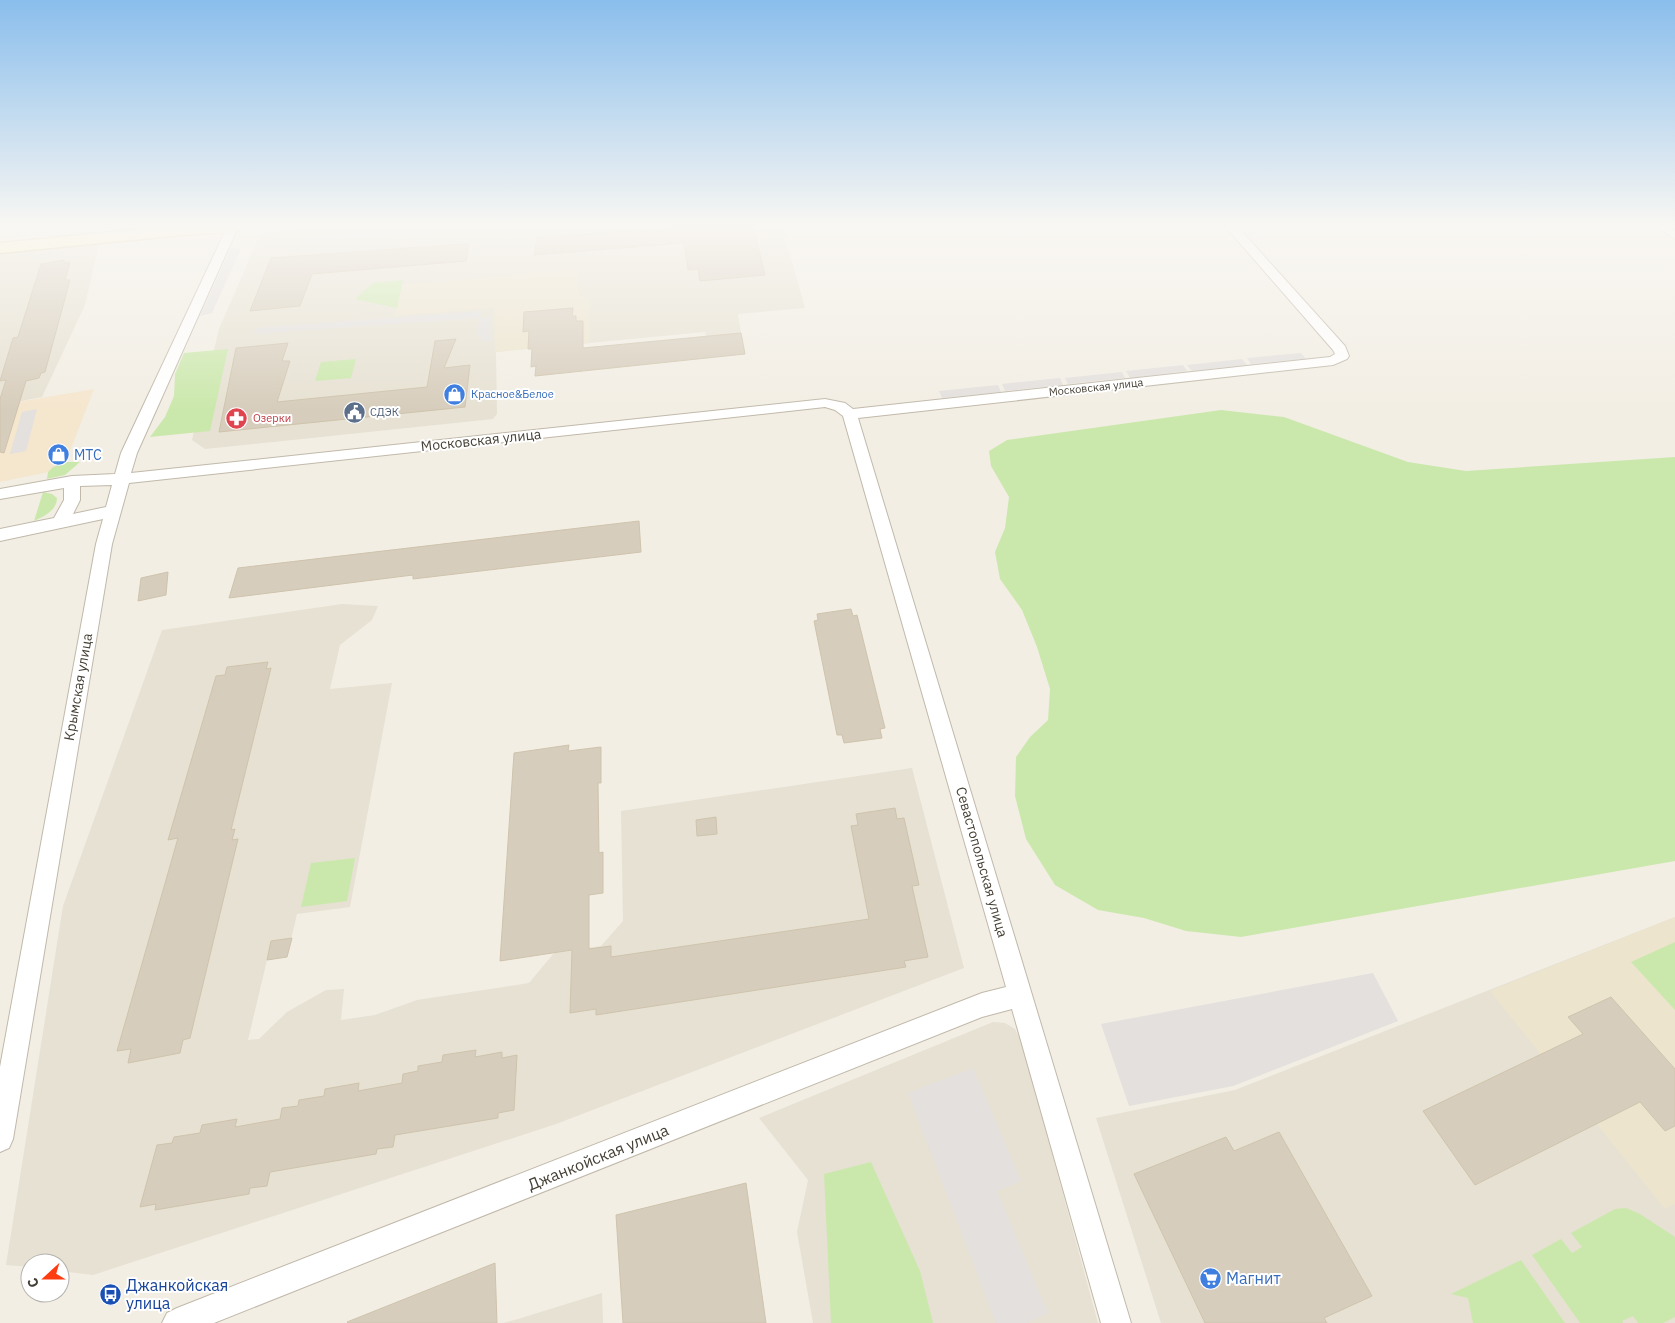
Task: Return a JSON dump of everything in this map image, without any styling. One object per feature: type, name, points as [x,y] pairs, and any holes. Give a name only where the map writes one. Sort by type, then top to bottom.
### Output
[{"type":"street","name":"Крымская улица","points":[[0,1139],[102,554],[112,510],[129,454],[205,287]]},
{"type":"street","name":"Московская улица","points":[[72,481],[121,479],[824,403],[845,410],[1333,361],[1342,356],[1340,349],[1285,287]]},
{"type":"street","name":"Севастопольская улица","points":[[845,410],[1116,1323]]},
{"type":"street","points":[[0,494],[72,481],[72,500],[60,522]]},
{"type":"street","points":[[0,535],[112,510]]},
{"type":"street","name":"Джанкойская улица","points":[[177,1323],[982,1005],[1020,995]]},
{"type":"shaded area","points":[[0,287],[89,287],[85,305],[42,397],[0,405]]},
{"type":"shaded area","points":[[213,287],[224,287],[212,313],[200,316]]},
{"type":"shaded area","points":[[237,287],[799,287],[805,308],[738,314],[741,333],[706,337],[705,332],[496,352],[497,414],[493,419],[205,449],[192,440],[219,329]]},
{"type":"shaded area","points":[[402,287],[578,287],[578,293],[590,303],[590,343],[495,352],[494,308],[395,316]]},
{"type":"shaded area","points":[[481,311],[480,318],[491,317],[489,334],[492,334],[492,341],[481,342],[481,336],[477,336],[479,318],[253,334],[256,328]]},
{"type":"shaded area","points":[[1301,353],[1306,359],[1251,364],[1247,358]]},
{"type":"shaded area","points":[[1242,359],[1247,365],[1192,371],[1187,365]]},
{"type":"shaded area","points":[[1183,365],[1187,371],[1130,378],[1126,371]]},
{"type":"shaded area","points":[[1122,372],[1125,378],[1068,384],[1065,378]]},
{"type":"shaded area","points":[[1060,378],[1063,385],[1005,391],[1002,384]]},
{"type":"shaded area","points":[[998,385],[1001,392],[942,398],[939,391]]},
{"type":"shaded area","points":[[94,389],[63,469],[0,482],[0,405]]},
{"type":"shaded area","points":[[37,409],[26,451],[10,454],[22,412]]},
{"type":"shaded area","points":[[342,604],[378,606],[372,620],[340,645],[330,689],[392,683],[350,907],[297,914],[287,957],[267,960],[248,1040],[259,1039],[287,1012],[326,990],[344,989],[341,1020],[375,1015],[417,1000],[529,983],[554,953],[601,946],[623,921],[621,811],[912,768],[964,968],[556,1124],[93,1275],[70,1272],[70,1253],[20,1253],[20,1266],[6,1265],[63,906],[162,630]]},
{"type":"shaded area","points":[[1675,917],[1675,1323],[1161,1323],[1096,1118],[1235,1090]]},
{"type":"shaded area","points":[[1675,917],[1675,1204],[1665,1209],[1490,991]]},
{"type":"shaded area","points":[[1373,973],[1398,1021],[1233,1086],[1129,1106],[1101,1024]]},
{"type":"shaded area","points":[[993,1022],[1005,1023],[1015,1029],[1022,1043],[1098,1323],[813,1323],[797,1232],[808,1180],[759,1118]]},
{"type":"shaded area","points":[[973,1068],[1021,1181],[997,1191],[1048,1313],[1027,1323],[996,1323],[908,1093]]},
{"type":"shaded area","points":[[602,1293],[603,1323],[503,1323],[518,1319]]},
{"type":"green space","points":[[369,287],[402,287],[397,308],[355,299]]},
{"type":"green space","points":[[228,349],[210,431],[150,437],[165,417],[174,396],[175,374],[184,353]]},
{"type":"green space","points":[[356,359],[351,378],[315,381],[321,362]]},
{"type":"green space","points":[[1221,410],[1284,417],[1408,462],[1466,471],[1675,457],[1675,861],[1241,937],[1186,931],[1144,918],[1098,910],[1055,885],[1026,839],[1015,796],[1016,757],[1030,737],[1048,720],[1050,689],[1037,647],[1022,610],[1000,579],[995,552],[1005,528],[1009,497],[991,466],[989,451],[1007,440]]},
{"type":"green space","points":[[67,462],[80,462],[65,475],[47,479],[48,472],[53,467]]},
{"type":"green space","points":[[43,492],[52,494],[57,498],[55,506],[50,512],[34,521]]},
{"type":"green space","points":[[355,858],[347,901],[301,907],[311,863]]},
{"type":"green space","points":[[1675,942],[1675,1010],[1631,962]]},
{"type":"green space","points":[[871,1162],[920,1271],[933,1323],[831,1323],[824,1174]]},
{"type":"green space","points":[[1626,1208],[1640,1214],[1675,1237],[1675,1317],[1663,1323],[1638,1323],[1633,1316],[1622,1321],[1623,1323],[1580,1323],[1532,1255],[1561,1239],[1572,1253],[1582,1247],[1571,1233],[1615,1209]]},
{"type":"green space","points":[[1521,1260],[1565,1323],[1473,1323],[1468,1298],[1451,1294]]},
{"type":"building","points":[[34,287],[68,287],[45,372],[41,373],[39,378],[26,381],[4,453],[0,452],[0,399],[6,380],[0,381],[13,338],[18,337]]},
{"type":"building","points":[[260,287],[307,287],[300,306],[250,311]]},
{"type":"building","points":[[573,308],[572,316],[576,316],[576,321],[583,321],[583,348],[741,333],[745,354],[535,376],[536,366],[531,367],[532,349],[528,349],[529,331],[523,332],[524,312]]},
{"type":"building","points":[[456,339],[444,368],[470,365],[465,407],[219,432],[236,348],[288,343],[282,361],[290,361],[277,402],[427,387],[435,341]]},
{"type":"building","points":[[639,521],[641,552],[413,579],[413,575],[229,598],[238,568]]},
{"type":"building","points":[[168,572],[166,595],[138,601],[141,578]]},
{"type":"building","points":[[851,609],[853,616],[857,615],[885,728],[880,729],[882,738],[844,743],[842,735],[837,735],[814,621],[818,620],[817,614]]},
{"type":"building","points":[[268,662],[266,669],[271,668],[231,830],[235,829],[232,840],[238,839],[190,1038],[183,1040],[180,1053],[128,1063],[131,1049],[117,1051],[178,838],[168,840],[216,676],[225,675],[227,667]]},
{"type":"building","points":[[569,745],[568,751],[601,747],[601,783],[598,783],[599,853],[603,852],[603,893],[589,895],[589,949],[611,946],[611,957],[869,919],[851,826],[858,825],[856,814],[895,808],[897,819],[904,818],[919,885],[912,886],[928,957],[904,961],[906,967],[596,1015],[596,1009],[570,1013],[572,950],[500,961],[514,753]]},
{"type":"building","points":[[716,817],[717,834],[697,836],[696,820]]},
{"type":"building","points":[[292,938],[287,957],[267,960],[271,941]]},
{"type":"building","points":[[1611,997],[1675,1069],[1675,1126],[1665,1131],[1640,1102],[1475,1185],[1423,1111],[1583,1034],[1568,1017]]},
{"type":"building","points":[[476,1050],[475,1057],[502,1052],[502,1058],[517,1055],[514,1110],[498,1113],[498,1118],[395,1135],[393,1147],[377,1149],[376,1154],[270,1172],[267,1186],[250,1188],[249,1194],[155,1210],[156,1204],[140,1207],[157,1145],[172,1143],[174,1137],[200,1133],[202,1125],[237,1119],[235,1127],[280,1119],[282,1108],[298,1106],[299,1100],[324,1096],[325,1089],[359,1083],[358,1091],[402,1083],[403,1074],[418,1071],[418,1066],[442,1062],[443,1055]]},
{"type":"building","points":[[1279,1132],[1372,1296],[1324,1318],[1327,1323],[1205,1323],[1134,1174],[1226,1137],[1234,1151]]},
{"type":"building","points":[[746,1183],[766,1323],[623,1323],[616,1215]]},
{"type":"building","points":[[495,1263],[497,1323],[347,1322]]},
{"type":"place","name":"Красное&Белое","points":[[455,394]]},
{"type":"place","name":"СДЭК","points":[[354,412]]},
{"type":"place","name":"Озерки","points":[[237,418]]},
{"type":"place","name":"МТС","points":[[58,455]]},
{"type":"place","name":"Магнит","points":[[1210,1278]]},
{"type":"place","name":"Джанкойская улица","points":[[110,1294]]}]
